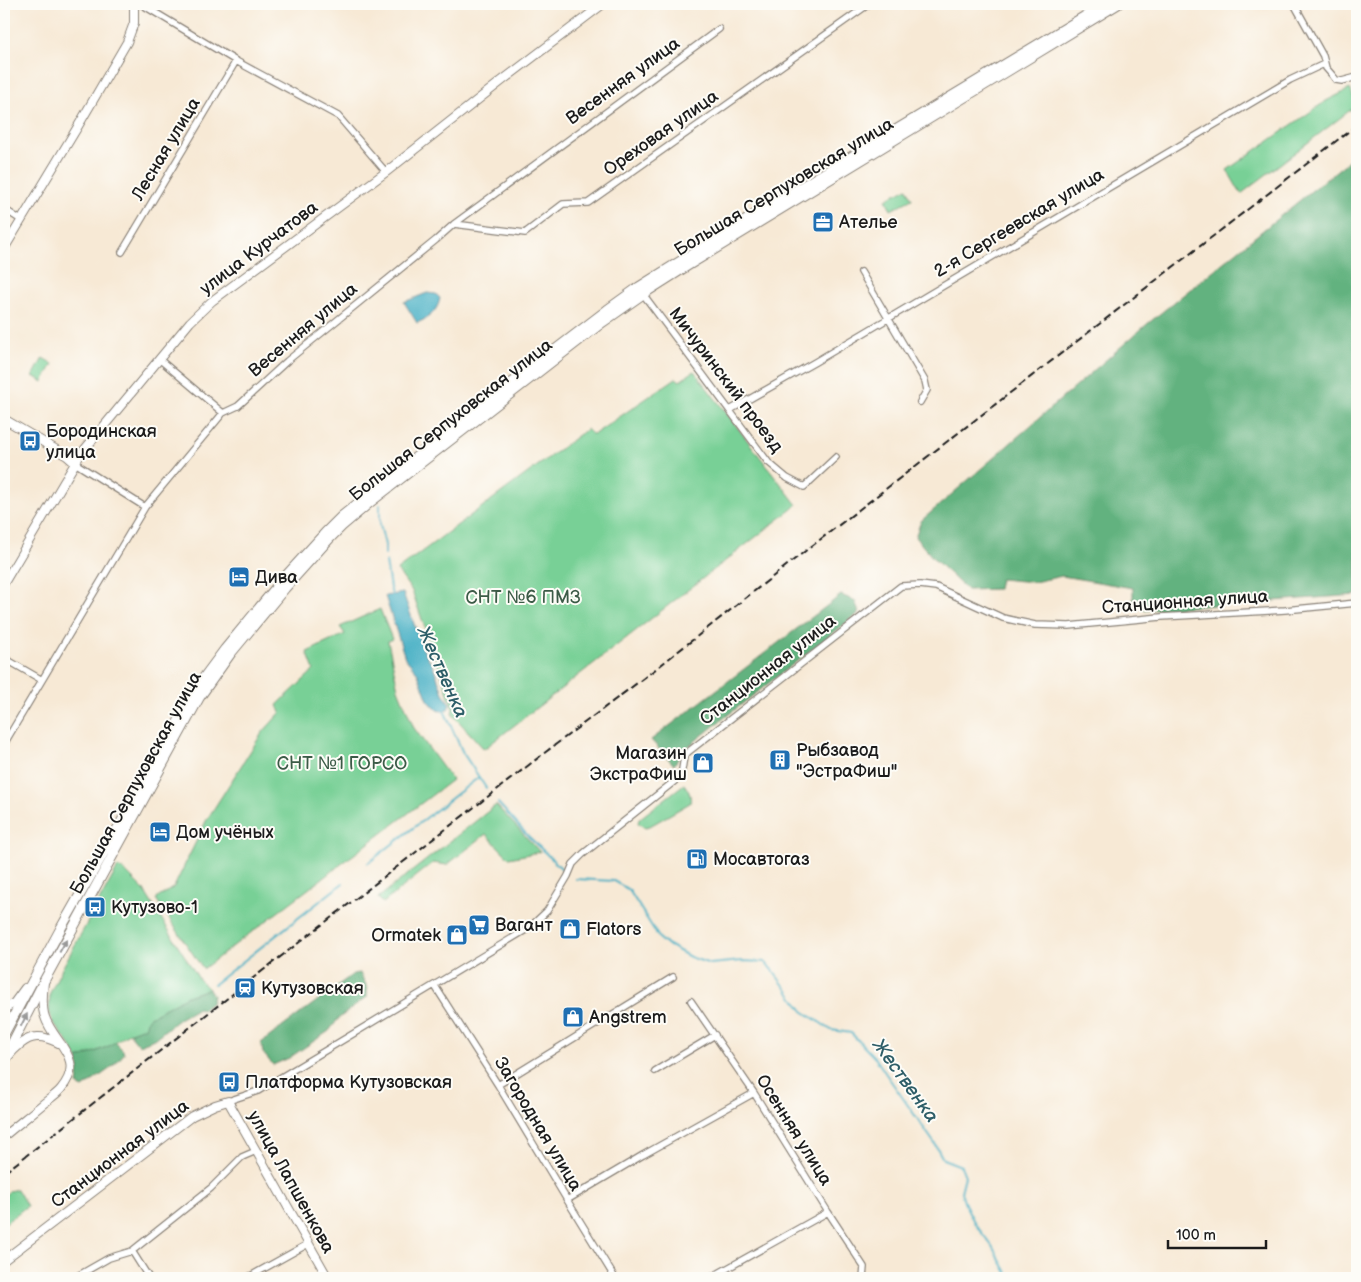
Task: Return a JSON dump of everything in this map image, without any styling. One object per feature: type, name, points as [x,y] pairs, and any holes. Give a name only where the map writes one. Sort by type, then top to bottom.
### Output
[{"type":"main road","name":"Большая Серпуховская улица","points":[[4,1034],[202,680],[283,579],[342,516],[431,445],[607,310],[640,287],[756,214],[1103,6],[1118,4]]},
{"type":"main road","name":"Большая Серпуховская улица","points":[[4,1061],[44,981],[199,698],[231,653],[330,538],[353,516],[596,328],[643,294],[1103,6]]},
{"type":"street","points":[[4,249],[127,42],[134,23],[134,4]]},
{"type":"street","points":[[141,4],[236,61],[338,116],[386,172]]},
{"type":"street","name":"улица Курчатова","points":[[4,583],[75,463],[94,437],[190,322],[212,301],[386,172],[603,4]]},
{"type":"street","name":"Ореховая улица","points":[[454,224],[525,233],[563,204],[588,203],[869,4]]},
{"type":"street","points":[[1294,4],[1323,56],[1324,64],[1336,80],[1342,81],[1357,77]]},
{"type":"street","name":"Весенняя улица","points":[[4,744],[146,507],[223,412],[238,406],[287,361],[454,224],[719,29]]},
{"type":"street","name":"Лесная улица","points":[[122,252],[236,61]]},
{"type":"street","name":"2-я Сергеевская улица","points":[[730,410],[815,362],[1290,80],[1324,64]]},
{"type":"street","points":[[4,210],[22,220]]},
{"type":"street","points":[[860,272],[924,381],[926,390],[920,402]]},
{"type":"street","name":"Мичуринский проезд","points":[[643,294],[768,462],[787,478],[804,487],[836,458]]},
{"type":"street","points":[[159,359],[223,412]]},
{"type":"street","points":[[4,419],[67,456],[75,463],[146,507]]},
{"type":"street","name":"Станционная улица","points":[[4,1260],[192,1116],[215,1105],[258,1091],[529,928],[547,911],[573,864],[583,854],[681,776],[684,757],[688,752],[902,586],[920,585],[936,587],[1003,618],[1035,625],[1069,626],[1161,617],[1285,610],[1357,602]]},
{"type":"street","points":[[4,658],[42,680]]},
{"type":"street","points":[[4,1009],[14,1003],[36,975]]},
{"type":"street","points":[[498,1085],[673,977]]},
{"type":"street","points":[[4,1136],[60,1090],[67,1080],[70,1065],[69,1057],[66,1049],[45,1017],[43,1003],[44,981]]},
{"type":"street","name":"Загородная улица","points":[[435,986],[616,1278]]},
{"type":"street","name":"Осенняя улица","points":[[691,1001],[754,1093],[864,1266],[863,1278]]},
{"type":"street","points":[[655,1071],[715,1034]]},
{"type":"street","points":[[4,1061],[18,1046],[31,1038],[46,1038],[61,1044]]},
{"type":"street","points":[[567,1200],[754,1093]]},
{"type":"street","name":"улица Лапшенкова","points":[[228,1101],[328,1278]]},
{"type":"street","points":[[74,1278],[109,1258],[132,1251],[211,1188],[242,1157],[256,1151]]},
{"type":"street","points":[[710,1278],[828,1212]]},
{"type":"street","points":[[247,1278],[308,1244]]},
{"type":"street","points":[[132,1251],[150,1278]]},
{"type":"green space","points":[[1350,89],[1357,105],[1241,194],[1227,170],[1326,101]]},
{"type":"green space","points":[[1357,154],[1357,595],[1145,610],[1133,605],[1133,588],[1062,576],[1034,582],[1000,579],[998,589],[967,590],[934,559],[915,537],[921,521],[1146,325]]},
{"type":"green space","points":[[907,188],[912,199],[891,210],[886,199]]},
{"type":"green space","points":[[43,358],[53,364],[43,382],[33,376]]},
{"type":"green space","name":"СНТ №6 ПМЗ","points":[[694,371],[797,505],[484,749],[452,714],[453,708],[412,591],[397,570],[587,429],[592,434],[596,433],[676,378],[680,381]]},
{"type":"green space","points":[[841,595],[855,601],[859,613],[684,750],[674,765],[651,740]]},
{"type":"green space","name":"СНТ №1 ГОРСО","points":[[380,609],[392,639],[388,641],[398,689],[414,728],[452,780],[203,969],[156,899],[174,887],[206,821],[262,733],[281,712],[277,705],[314,670],[307,652],[345,634],[340,627]]},
{"type":"green space","points":[[684,784],[690,795],[690,803],[650,826],[645,827],[638,823],[639,819]]},
{"type":"green space","points":[[496,805],[540,852],[509,858],[486,834],[447,865],[433,863],[383,903],[378,898]]},
{"type":"green space","points":[[118,867],[126,872],[143,889],[199,979],[209,989],[187,996],[148,1018],[146,1028],[130,1032],[109,1046],[78,1059],[53,1023],[49,1013],[50,993]]},
{"type":"green space","points":[[360,973],[367,987],[367,997],[339,1018],[329,1031],[289,1058],[273,1065],[263,1053],[261,1043],[353,974]]},
{"type":"green space","points":[[209,989],[213,996],[211,1003],[202,1010],[198,1008],[179,1019],[154,1039],[139,1045],[129,1033],[145,1028],[148,1018],[187,996]]},
{"type":"green space","points":[[115,1042],[123,1050],[124,1054],[111,1068],[83,1088],[77,1085],[78,1059]]},
{"type":"green space","points":[[17,1189],[27,1206],[4,1224],[4,1196],[9,1191]]},
{"type":"water","points":[[427,293],[436,294],[440,298],[439,303],[432,314],[417,323],[404,302]]},
{"type":"water","points":[[403,593],[423,649],[434,668],[443,693],[450,704],[448,709],[437,710],[428,700],[417,672],[405,658],[385,596]]},
{"type":"waterway","name":"Жественка","points":[[380,505],[380,525],[385,545],[385,555]]},
{"type":"waterway","name":"Жественка","points":[[386,562],[393,597]]},
{"type":"waterway","name":"Жественка","points":[[443,708],[463,753],[486,788]]},
{"type":"waterway","points":[[368,863],[479,777]]},
{"type":"waterway","name":"Жественка","points":[[498,803],[563,870]]},
{"type":"waterway","name":"Жественка","points":[[576,879],[614,881],[629,890],[661,941],[690,957],[710,964],[742,961],[765,962],[803,1011],[831,1030],[851,1033],[876,1059],[935,1144],[943,1159],[961,1166],[965,1176],[961,1192],[964,1202],[975,1224],[992,1246],[1010,1278]]},
{"type":"waterway","points":[[214,984],[343,883]]},
{"type":"railway","points":[[4,1173],[266,968],[657,668],[795,559],[1357,125]]},
{"type":"place","name":"Ателье","points":[[823,222]]},
{"type":"place","name":"Бородинская улица","points":[[30,441]]},
{"type":"place","name":"Дива","points":[[239,577]]},
{"type":"place","name":"Рыбзавод \"ЭстраФиш\"","points":[[780,760]]},
{"type":"place","name":"Магазин ЭкстраФиш","points":[[703,763]]},
{"type":"place","name":"Дом учёных","points":[[160,832]]},
{"type":"place","name":"Мосавтогаз","points":[[697,859]]},
{"type":"place","name":"Кутузово-1","points":[[95,907]]},
{"type":"place","name":"Вагант","points":[[479,925]]},
{"type":"place","name":"Flators","points":[[570,929]]},
{"type":"place","name":"Ormatek","points":[[457,935]]},
{"type":"place","name":"Кутузовская","points":[[245,988]]},
{"type":"place","name":"Angstrem","points":[[573,1017]]},
{"type":"place","name":"Платформа Кутузовская","points":[[229,1082]]}]
